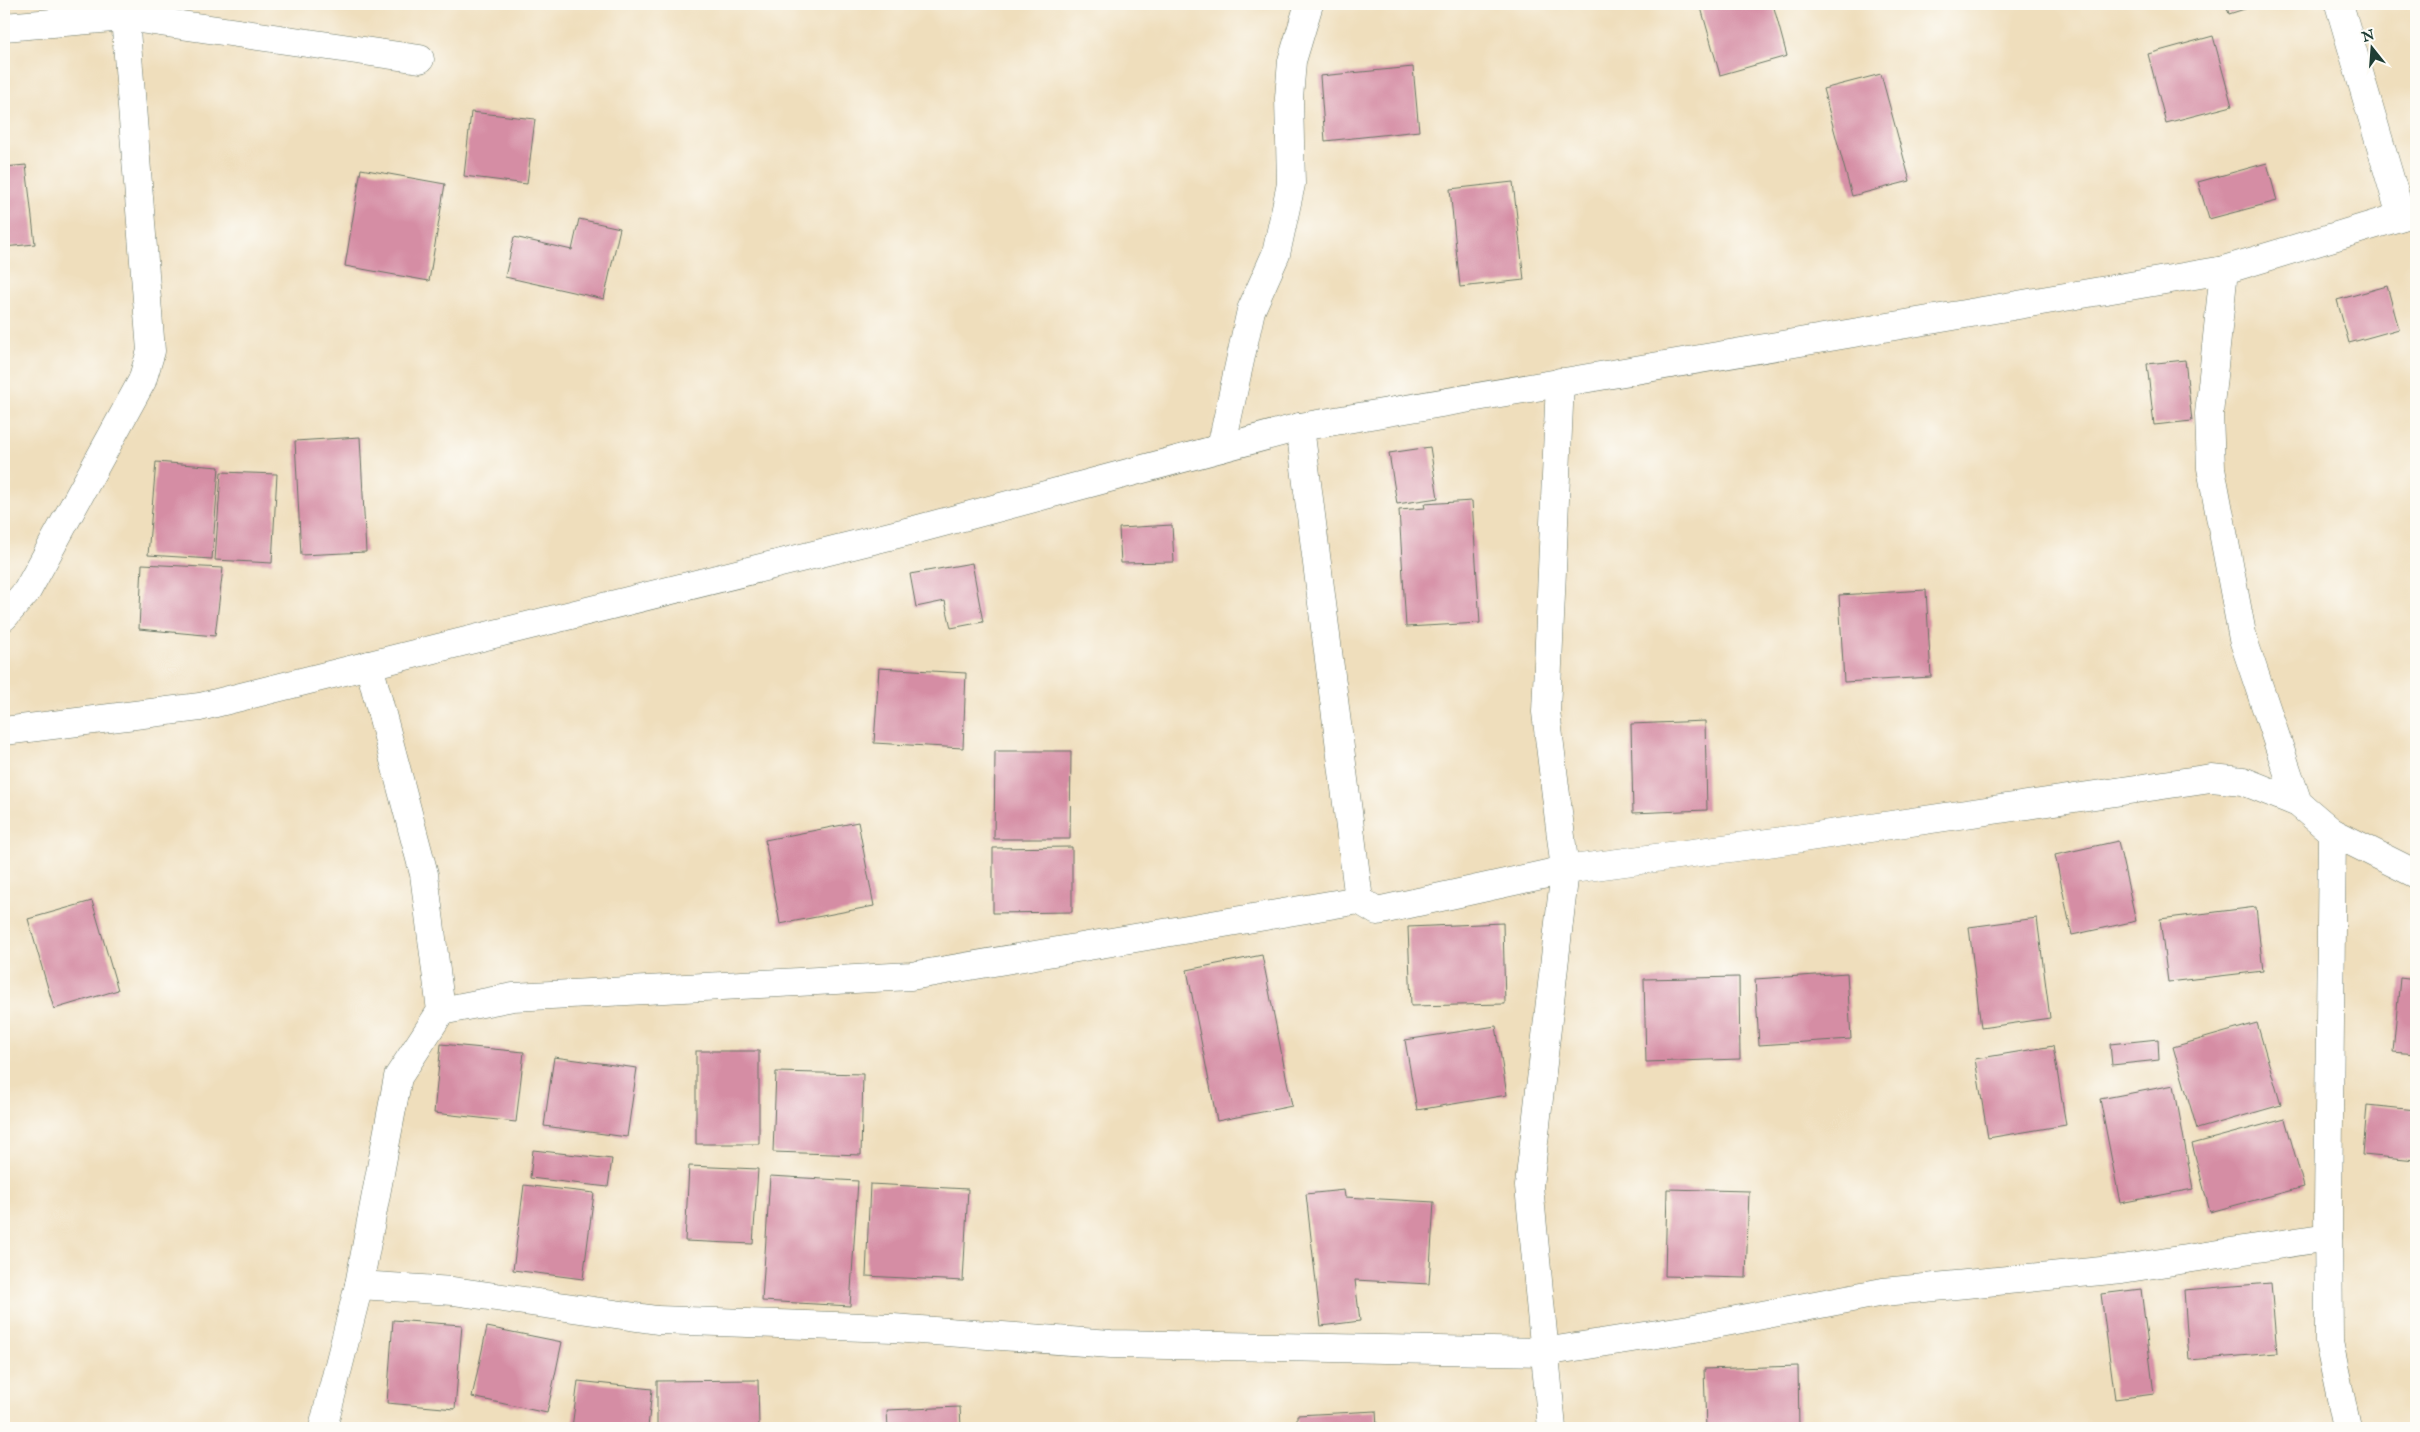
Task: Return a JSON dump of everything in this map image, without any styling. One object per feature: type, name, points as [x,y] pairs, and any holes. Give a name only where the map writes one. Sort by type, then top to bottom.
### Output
[{"type":"street","points":[[1221,448],[1251,310],[1276,254],[1291,184],[1289,98],[1292,61],[1309,4]]},
{"type":"street","points":[[4,731],[200,707],[918,529],[1300,427],[2224,270],[2409,214],[2339,4]]},
{"type":"street","points":[[4,617],[28,591],[142,381],[151,351],[125,17]]},
{"type":"street","points":[[4,27],[125,17],[420,59]]},
{"type":"street","points":[[2224,270],[2209,414],[2212,468],[2243,638],[2298,803]]},
{"type":"street","points":[[1552,1428],[1529,1186],[1565,870],[1546,712],[1560,382]]},
{"type":"street","points":[[1300,427],[1359,900]]},
{"type":"street","points":[[323,1428],[359,1285],[398,1078],[441,1011],[424,874],[369,665]]},
{"type":"street","points":[[441,1011],[513,997],[911,976],[1359,900],[1377,911],[1565,870],[1792,840],[2212,778],[2243,781],[2298,803],[2332,832],[2416,874]]},
{"type":"street","points":[[2332,832],[2328,1237],[2329,1342],[2347,1428]]},
{"type":"street","points":[[359,1285],[453,1291],[656,1320],[893,1328],[1111,1344],[1544,1352],[1689,1329],[1883,1292],[2122,1269],[2328,1237]]},
{"type":"building","points":[[324,4],[361,4],[360,9]]},
{"type":"building","points":[[1700,4],[1773,4],[1787,56],[1720,75]]},
{"type":"building","points":[[2226,4],[2260,4],[2229,14]]},
{"type":"building","points":[[2213,36],[2232,106],[2166,123],[2148,54]]},
{"type":"building","points":[[1413,67],[1419,131],[1325,141],[1320,76]]},
{"type":"building","points":[[1881,74],[1910,181],[1852,196],[1823,89]]},
{"type":"building","points":[[471,112],[535,119],[527,184],[464,176]]},
{"type":"building","points":[[2267,163],[2277,201],[2209,219],[2198,182]]},
{"type":"building","points":[[26,165],[35,244],[4,247],[4,167]]},
{"type":"building","points":[[361,169],[445,184],[429,281],[345,266]]},
{"type":"building","points":[[1513,182],[1524,280],[1460,287],[1450,189]]},
{"type":"building","points":[[579,219],[620,228],[604,299],[505,277],[514,237],[572,250]]},
{"type":"building","points":[[2387,286],[2399,329],[2349,343],[2337,300]]},
{"type":"building","points":[[2185,360],[2192,421],[2154,425],[2147,364]]},
{"type":"building","points":[[360,437],[366,552],[301,555],[295,441]]},
{"type":"building","points":[[1430,447],[1438,498],[1397,504],[1389,453]]},
{"type":"building","points":[[156,462],[219,467],[212,559],[148,555]]},
{"type":"building","points":[[221,472],[277,474],[272,563],[215,560]]},
{"type":"building","points":[[1472,501],[1480,623],[1406,627],[1399,510],[1425,508],[1424,504]]},
{"type":"building","points":[[1172,525],[1174,562],[1121,563],[1119,528]]},
{"type":"building","points":[[972,563],[983,622],[951,628],[945,601],[916,607],[910,574]]},
{"type":"building","points":[[142,564],[223,568],[215,636],[139,629]]},
{"type":"building","points":[[1926,590],[1931,677],[1844,682],[1839,595]]},
{"type":"building","points":[[879,668],[966,673],[963,748],[874,743]]},
{"type":"building","points":[[1705,721],[1707,810],[1633,813],[1631,724]]},
{"type":"building","points":[[995,751],[1071,751],[1070,839],[994,839]]},
{"type":"building","points":[[858,822],[874,906],[780,924],[765,840]]},
{"type":"building","points":[[2118,841],[2136,921],[2072,935],[2055,855]]},
{"type":"building","points":[[1072,847],[1072,912],[993,913],[993,848]]},
{"type":"building","points":[[92,901],[118,990],[54,1009],[28,919]]},
{"type":"building","points":[[2256,907],[2263,971],[2168,982],[2160,919]]},
{"type":"building","points":[[2037,918],[2050,1018],[1981,1028],[1969,927]]},
{"type":"building","points":[[1503,923],[1505,1004],[1411,1006],[1408,927]]},
{"type":"building","points":[[1262,955],[1292,1106],[1217,1121],[1187,970]]},
{"type":"building","points":[[1847,973],[1851,1039],[1759,1045],[1755,979]]},
{"type":"building","points":[[1739,977],[1740,1059],[1646,1062],[1644,979]]},
{"type":"building","points":[[2400,978],[2416,980],[2416,1054],[2393,1052]]},
{"type":"building","points":[[2257,1023],[2281,1105],[2197,1129],[2173,1047]]},
{"type":"building","points":[[1496,1026],[1507,1095],[1417,1110],[1405,1040]]},
{"type":"building","points":[[2158,1039],[2159,1060],[2112,1065],[2110,1044]]},
{"type":"building","points":[[441,1044],[524,1052],[516,1122],[434,1113]]},
{"type":"building","points":[[2053,1046],[2066,1125],[1988,1138],[1975,1059]]},
{"type":"building","points":[[696,1051],[759,1051],[759,1144],[696,1144]]},
{"type":"building","points":[[554,1057],[637,1068],[627,1137],[544,1126]]},
{"type":"building","points":[[776,1072],[863,1074],[861,1155],[773,1152]]},
{"type":"building","points":[[2174,1085],[2193,1189],[2120,1203],[2100,1099]]},
{"type":"building","points":[[2367,1105],[2416,1110],[2416,1160],[2363,1155]]},
{"type":"building","points":[[2285,1119],[2304,1187],[2210,1212],[2192,1144]]},
{"type":"building","points":[[533,1150],[612,1159],[608,1187],[530,1178]]},
{"type":"building","points":[[689,1166],[758,1169],[753,1244],[685,1241]]},
{"type":"building","points":[[770,1176],[858,1181],[850,1306],[762,1301]]},
{"type":"building","points":[[870,1184],[968,1189],[963,1281],[866,1276]]},
{"type":"building","points":[[524,1185],[594,1193],[583,1279],[513,1270]]},
{"type":"building","points":[[1667,1189],[1749,1191],[1746,1278],[1665,1276]]},
{"type":"building","points":[[1344,1190],[1345,1197],[1434,1202],[1429,1284],[1355,1280],[1360,1321],[1321,1326],[1306,1194]]},
{"type":"building","points":[[2271,1283],[2277,1353],[2189,1360],[2184,1290]]},
{"type":"building","points":[[2141,1289],[2154,1394],[2115,1399],[2101,1294]]},
{"type":"building","points":[[393,1320],[462,1325],[455,1409],[387,1403]]},
{"type":"building","points":[[487,1327],[562,1342],[547,1413],[472,1397]]},
{"type":"building","points":[[1798,1366],[1799,1428],[1706,1428],[1704,1369]]},
{"type":"building","points":[[758,1380],[759,1428],[657,1428],[657,1381]]},
{"type":"building","points":[[578,1381],[652,1389],[648,1428],[572,1428]]},
{"type":"building","points":[[960,1407],[961,1428],[888,1428],[887,1410]]},
{"type":"building","points":[[1376,1411],[1377,1428],[1297,1428],[1297,1415]]}]
